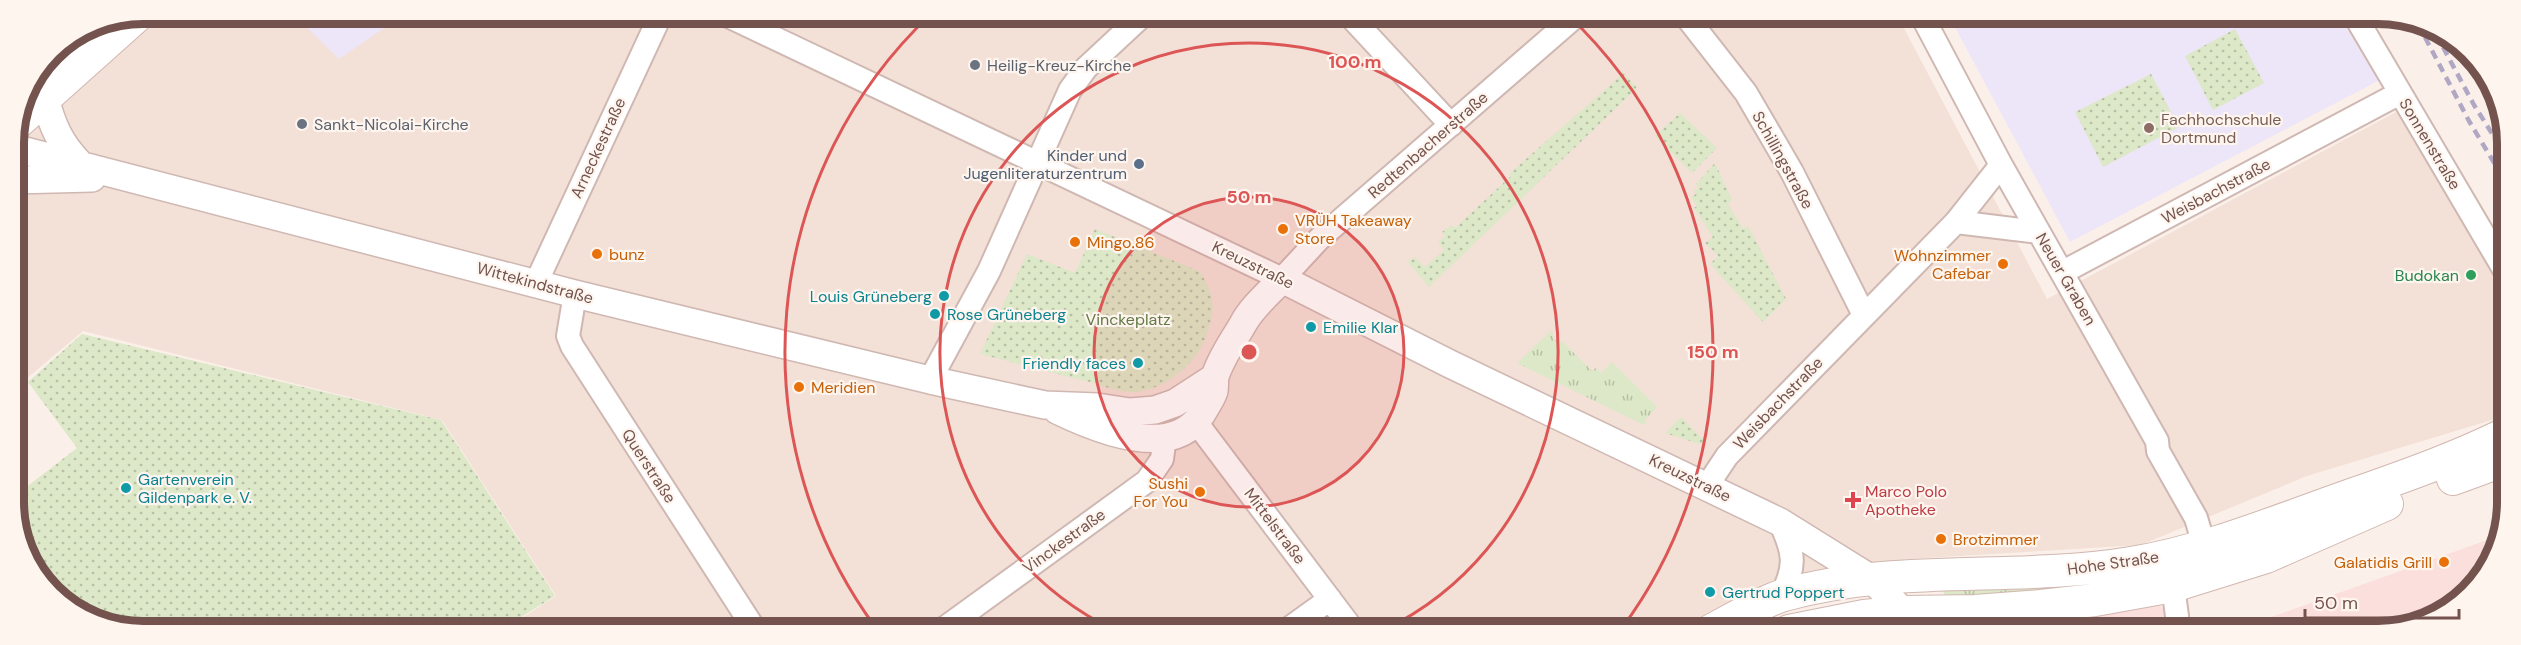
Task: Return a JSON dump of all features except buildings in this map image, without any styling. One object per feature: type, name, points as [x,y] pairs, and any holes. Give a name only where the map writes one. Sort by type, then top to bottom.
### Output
[{"type":"main road","points":[[28,113],[127,25]]},
{"type":"main road","name":"Hohe Straße","points":[[1897,604],[1903,575],[2091,568],[2132,563],[2204,545],[2266,525],[2441,462],[2497,438]]},
{"type":"main road","name":"Hohe Straße","points":[[1730,621],[1781,596],[1821,586],[1897,604],[1975,612],[2042,606],[2141,592],[2173,585],[2266,557],[2363,513],[2497,463]]},
{"type":"main road","name":"Hohe Straße","points":[[1839,621],[1864,616],[1897,604]]},
{"type":"street","name":"Arneckestraße","points":[[536,283],[656,24]]},
{"type":"street","name":"Kreuzstraße","points":[[745,24],[1282,279],[1450,364],[1780,522],[1897,604]]},
{"type":"street","points":[[1133,24],[1086,68],[1075,82],[1036,162],[989,271],[930,380],[1045,405],[1096,407],[1130,412],[1155,410],[1175,403],[1215,377]]},
{"type":"street","points":[[1357,24],[1451,125]]},
{"type":"street","name":"Redtenbacherstraße","points":[[1282,279],[1319,239],[1567,24]]},
{"type":"street","name":"Schillingstraße","points":[[1692,24],[1751,102],[1792,172],[1864,315]]},
{"type":"street","name":"Neuer Graben","points":[[1927,24],[2001,165],[2157,441],[2158,451],[2196,518],[2204,545]]},
{"type":"street","name":"Sonnenstraße","points":[[2360,24],[2497,257]]},
{"type":"street","name":"Weisbachstraße","points":[[2063,272],[2400,93]]},
{"type":"street","points":[[45,98],[51,122],[60,142],[80,164]]},
{"type":"street","name":"Wittekindstraße","points":[[24,150],[575,294],[930,380]]},
{"type":"street","name":"Weisbachstraße","points":[[1707,486],[1730,453],[1956,222],[2001,165]]},
{"type":"street","name":"Wittekindstraße","points":[[24,180],[83,177],[141,182]]},
{"type":"street","points":[[1956,222],[2038,232]]},
{"type":"street","points":[[1045,405],[1091,426],[1124,435],[1165,437],[1182,432],[1196,422],[1214,392],[1215,377],[1244,321],[1282,279]]},
{"type":"street","name":"Querstraße","points":[[575,294],[568,336],[572,346],[749,621]]},
{"type":"street","name":"Mittelstraße","points":[[1196,422],[1346,621]]},
{"type":"street","name":"Vinckestraße","points":[[954,621],[1147,481],[1162,459],[1165,437]]},
{"type":"street","points":[[1780,522],[1789,541],[1794,562],[1790,580],[1781,596]]},
{"type":"street","points":[[2173,585],[2178,621]]},
{"type":"street","points":[[1299,621],[1330,599]]},
{"type":"shaded area","points":[[137,24],[1902,24],[2047,299],[2400,110],[2497,274],[2497,418],[2307,476],[2141,545],[1909,559],[1847,569],[1763,594],[1713,621],[517,621],[556,596],[442,420],[83,331],[25,380],[26,124]]},
{"type":"shaded area","points":[[303,24],[390,24],[339,59]]},
{"type":"shaded area","name":"Fachhochschule Dortmund","points":[[1953,24],[2350,24],[2380,80],[2070,242]]},
{"type":"shaded area","points":[[117,27],[31,104],[44,77],[59,59],[91,36]]},
{"type":"shaded area","points":[[2491,538],[2477,568],[2456,591],[2430,609],[2409,617],[2385,621],[2260,621]]},
{"type":"shaded area","points":[[2155,600],[2175,621],[1978,621]]},
{"type":"green space","points":[[2235,29],[2264,83],[2213,110],[2185,56]]},
{"type":"green space","points":[[1623,72],[1637,88],[1429,287],[1408,262],[1414,257],[1425,267],[1444,250],[1438,242],[1445,236],[1442,232],[1452,225],[1455,228],[1511,176],[1509,174]]},
{"type":"green space","points":[[2151,74],[2179,127],[2103,167],[2075,112]]},
{"type":"green space","points":[[1680,113],[1717,148],[1692,173],[1655,136]]},
{"type":"green space","points":[[1715,163],[1732,200],[1728,204],[1743,229],[1748,226],[1786,299],[1763,322],[1710,264],[1718,256],[1705,243],[1713,237],[1694,208],[1697,206],[1691,197],[1696,194],[1694,191],[1698,188],[1696,184]]},
{"type":"green space","name":"Vinckeplatz","points":[[1095,229],[1199,271],[1205,280],[1211,296],[1211,320],[1200,349],[1186,367],[1157,387],[1129,392],[980,354],[1027,254],[1075,273]]},
{"type":"green space","points":[[1552,330],[1554,340],[1562,341],[1592,371],[1596,368],[1601,373],[1612,362],[1657,407],[1645,420],[1647,422],[1644,425],[1517,363]]},
{"type":"green space","points":[[82,334],[441,420],[555,596],[515,621],[136,621],[105,615],[77,601],[59,586],[40,561],[30,540],[24,509],[24,489],[77,448],[28,382]]},
{"type":"green space","points":[[1681,417],[1705,442],[1703,445],[1665,433]]},
{"type":"green space","points":[[2159,579],[1948,600],[1942,590],[2014,589]]},
{"type":"railway","points":[[2423,33],[2469,121],[2497,168]]},
{"type":"railway","points":[[2440,42],[2474,105],[2497,141]]},
{"type":"place","name":"Heilig-Kreuz-Kirche","points":[[975,65]]},
{"type":"place","name":"Sankt-Nicolai-Kirche","points":[[302,124]]},
{"type":"place","name":"Fachhochschule Dortmund","points":[[2149,128]]},
{"type":"place","name":"Kinder und Jugenliteraturzentrum","points":[[1139,164]]},
{"type":"place","name":"VRÜH Takeaway Store","points":[[1283,229]]},
{"type":"place","name":"Mingo.86","points":[[1075,242]]},
{"type":"place","name":"bunz","points":[[597,254]]},
{"type":"place","name":"Wohnzimmer Cafebar","points":[[2003,264]]},
{"type":"place","name":"Budokan","points":[[2471,275]]},
{"type":"place","name":"Louis Grüneberg","points":[[944,296]]},
{"type":"place","name":"Rose Grüneberg","points":[[935,314]]},
{"type":"place","name":"Emilie Klar","points":[[1311,327]]},
{"type":"place","name":"Friendly faces","points":[[1138,363]]},
{"type":"place","name":"Meridien","points":[[799,387]]},
{"type":"place","name":"Gartenverein Gildenpark e. V.","points":[[126,488]]},
{"type":"place","name":"Sushi For You","points":[[1200,492]]},
{"type":"place","name":"Marco Polo Apotheke","points":[[1853,500]]},
{"type":"place","name":"Brotzimmer","points":[[1941,539]]},
{"type":"place","name":"Galatidis Grill","points":[[2444,562]]},
{"type":"place","name":"Gertrud Poppert","points":[[1710,592]]}]
